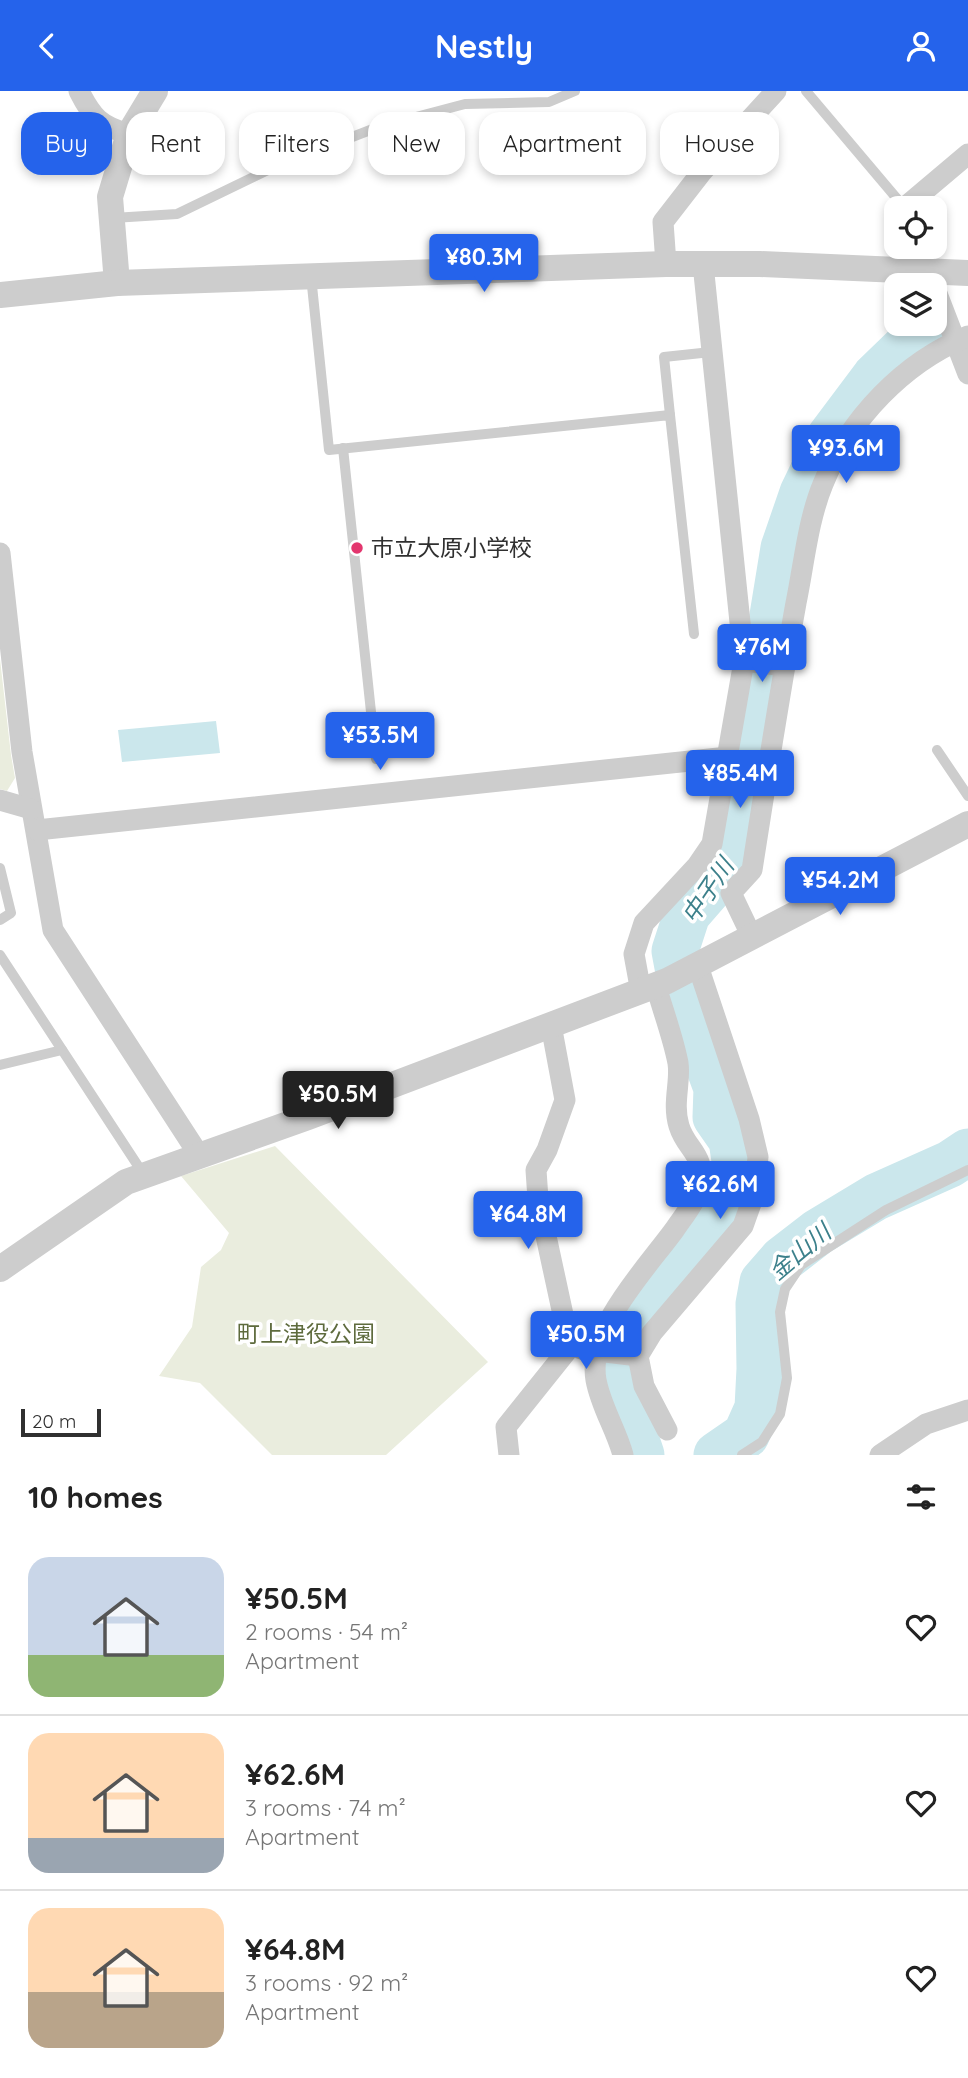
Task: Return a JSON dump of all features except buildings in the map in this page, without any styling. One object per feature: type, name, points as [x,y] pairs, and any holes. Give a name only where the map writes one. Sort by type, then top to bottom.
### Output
[{"type":"street","points":[[79,91],[91,114],[109,129],[126,133]]},
{"type":"street","points":[[142,112],[155,91]]},
{"type":"street","points":[[666,264],[663,222],[701,173],[776,91]]},
{"type":"street","points":[[117,283],[110,197],[126,144]]},
{"type":"street","points":[[918,196],[968,154]]},
{"type":"street","points":[[0,295],[117,283],[887,259]]},
{"type":"street","points":[[924,259],[962,338],[968,374]]},
{"type":"street","points":[[927,259],[968,272]]},
{"type":"street","points":[[635,1356],[743,1226],[754,1195],[758,1157],[749,1119],[671,979],[634,954],[644,923],[697,866],[712,844],[745,661],[702,264]]},
{"type":"street","points":[[752,937],[731,893],[752,870],[785,666],[810,530],[822,484],[848,437],[882,395],[919,362],[962,338]]},
{"type":"street","points":[[0,553],[22,752],[53,930],[199,1155]]},
{"type":"street","points":[[745,661],[785,666]]},
{"type":"street","points":[[37,830],[728,757]]},
{"type":"street","points":[[0,800],[31,809]]},
{"type":"street","points":[[0,1269],[120,1186],[671,979],[968,824]]},
{"type":"street","points":[[623,1455],[595,1379],[608,1320],[688,1212],[699,1189],[701,1161],[679,1128],[675,1098],[678,1065],[671,979]]},
{"type":"street","points":[[551,1025],[565,1100],[547,1150],[536,1170],[538,1199],[570,1347]]},
{"type":"street","points":[[570,1347],[635,1356]]},
{"type":"street","points":[[509,1455],[506,1427],[570,1347]]},
{"type":"street","points":[[635,1356],[644,1386],[667,1430]]},
{"type":"street","points":[[880,1455],[926,1424],[968,1410]]},
{"type":"lane","points":[[111,218],[177,214],[272,168],[378,127],[465,104],[549,102],[575,91]]},
{"type":"lane","points":[[806,91],[894,196]]},
{"type":"lane","points":[[311,276],[329,450],[670,415]]},
{"type":"lane","points":[[694,634],[664,357],[711,352]]},
{"type":"lane","points":[[343,448],[376,758]]},
{"type":"lane","points":[[937,750],[968,796]]},
{"type":"lane","points":[[0,868],[11,913],[0,920]]},
{"type":"lane","points":[[0,955],[144,1175]]},
{"type":"lane","points":[[0,1065],[62,1051]]},
{"type":"lane","points":[[742,1455],[762,1442],[780,1414],[787,1378],[780,1312],[785,1289],[801,1265],[886,1210],[968,1170]]},
{"type":"green space","points":[[0,659],[15,778],[7,791],[0,789]]},
{"type":"green space","name":"町上津役公園","points":[[275,1146],[488,1362],[386,1455],[272,1455],[200,1383],[159,1376],[192,1327],[201,1267],[221,1250],[229,1233],[181,1176]]},
{"type":"water","points":[[216,721],[220,753],[122,762],[118,730]]},
{"type":"waterway","name":"中子川","points":[[641,1455],[620,1393],[623,1344],[642,1312],[731,1202],[737,1174],[732,1140],[716,1117],[717,1088],[684,999],[675,951],[687,914],[733,861],[784,548],[803,493],[830,437],[875,377],[906,347],[923,336]]},
{"type":"waterway","name":"金山川","points":[[717,1455],[746,1435],[758,1408],[759,1304],[763,1282],[783,1259],[818,1232],[876,1197],[950,1164],[968,1152]]},
{"type":"place","name":"市立大原小学校","points":[[357,548]]}]
